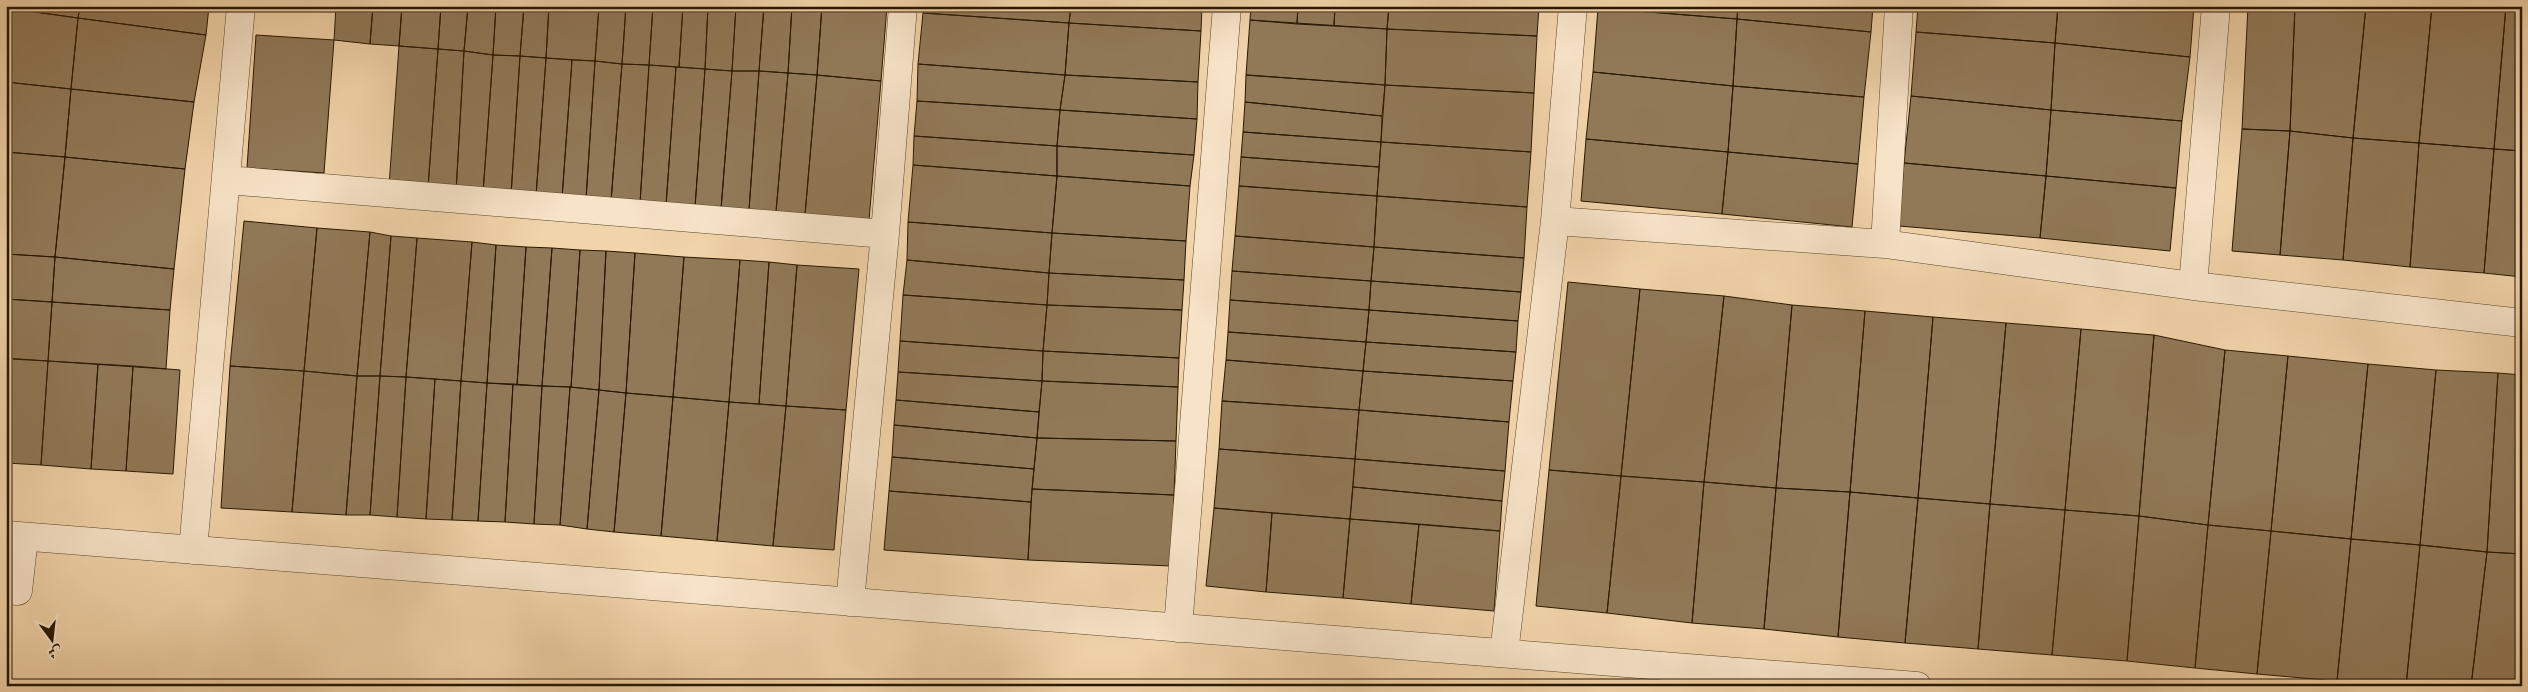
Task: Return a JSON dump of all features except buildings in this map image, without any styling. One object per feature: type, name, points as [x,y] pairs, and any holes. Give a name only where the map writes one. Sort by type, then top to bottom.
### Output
[{"type":"street","points":[[193,550],[241,6]]},
{"type":"street","points":[[850,602],[885,234],[903,6]]},
{"type":"street","points":[[1178,628],[1227,6]]},
{"type":"street","points":[[1504,653],[1555,221],[1574,6]]},
{"type":"street","points":[[1885,244],[1899,6]]},
{"type":"street","points":[[2192,286],[2216,6]]},
{"type":"street","points":[[226,180],[885,234]]},
{"type":"street","points":[[1555,221],[1885,244],[2192,286],[2522,323]]},
{"type":"street","points":[[12,591],[15,536],[1917,686]]}]
